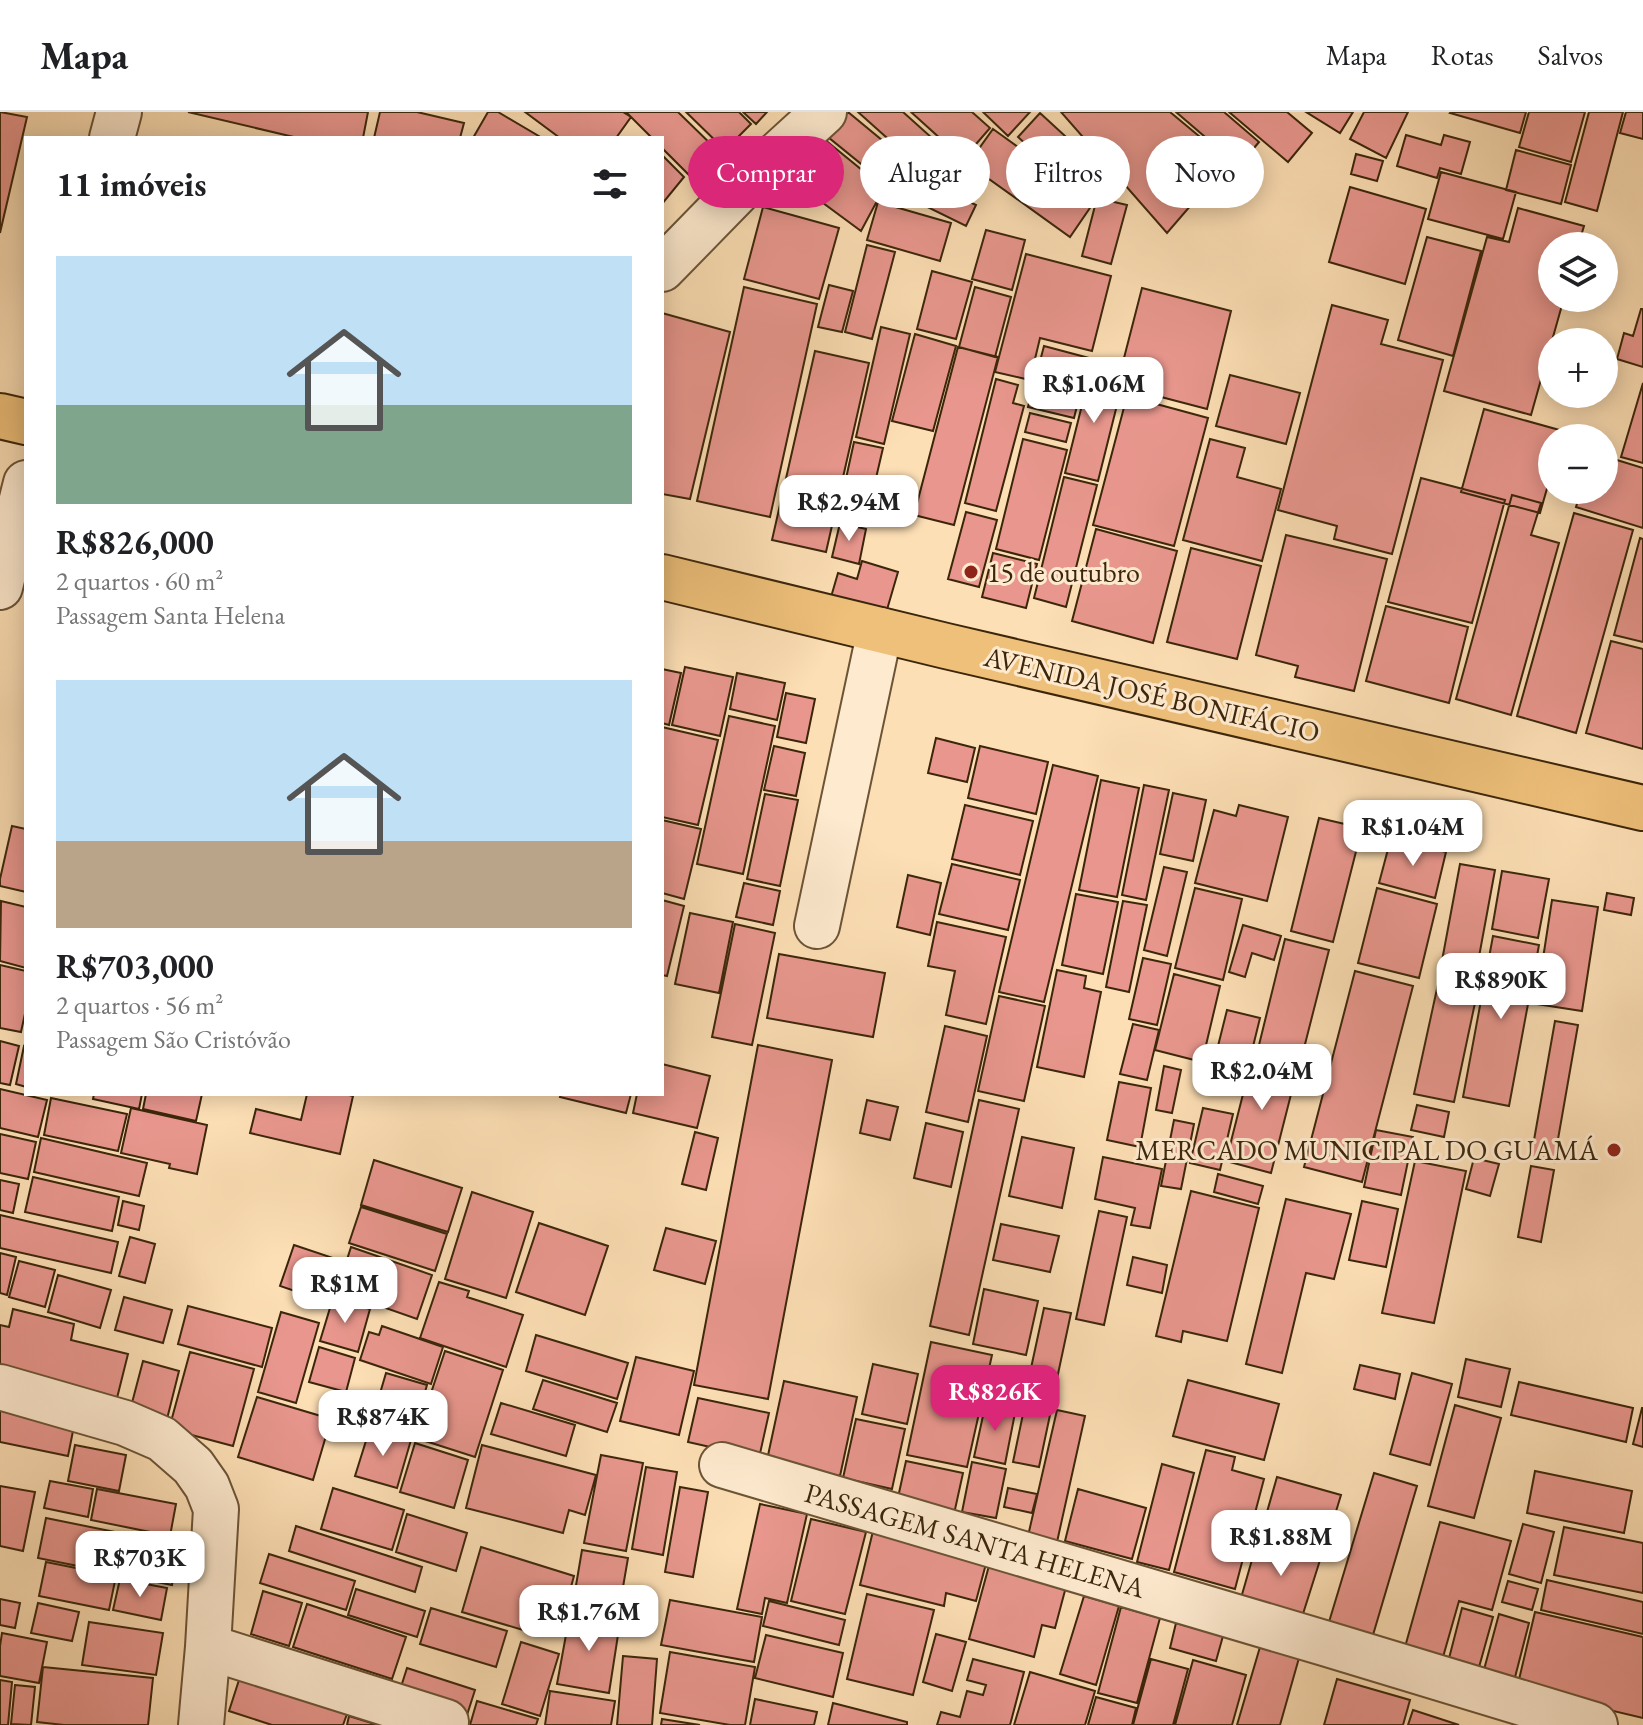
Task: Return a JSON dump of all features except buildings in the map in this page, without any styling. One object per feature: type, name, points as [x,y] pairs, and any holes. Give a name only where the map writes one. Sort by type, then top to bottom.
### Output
[{"type":"main road","points":[[0,416],[24,422]]},
{"type":"main road","name":"AVENIDA JOSÉ BONIFÁCIO","points":[[664,577],[1643,808]]},
{"type":"street","points":[[113,136],[119,112]]},
{"type":"street","points":[[664,267],[743,186],[824,112]]},
{"type":"street","points":[[0,587],[24,491]]},
{"type":"street","points":[[817,926],[880,630]]},
{"type":"street","points":[[0,1387],[125,1423],[162,1439],[193,1466],[207,1486],[216,1509],[201,1725]]},
{"type":"street","name":"PASSAGEM SANTA HELENA","points":[[722,1465],[1595,1725]]},
{"type":"street","points":[[208,1647],[446,1722]]},
{"type":"place","name":"15 de outubro","points":[[971,572]]},
{"type":"place","name":"MERCADO MUNICIPAL DO GUAMÁ","points":[[1614,1150]]}]
